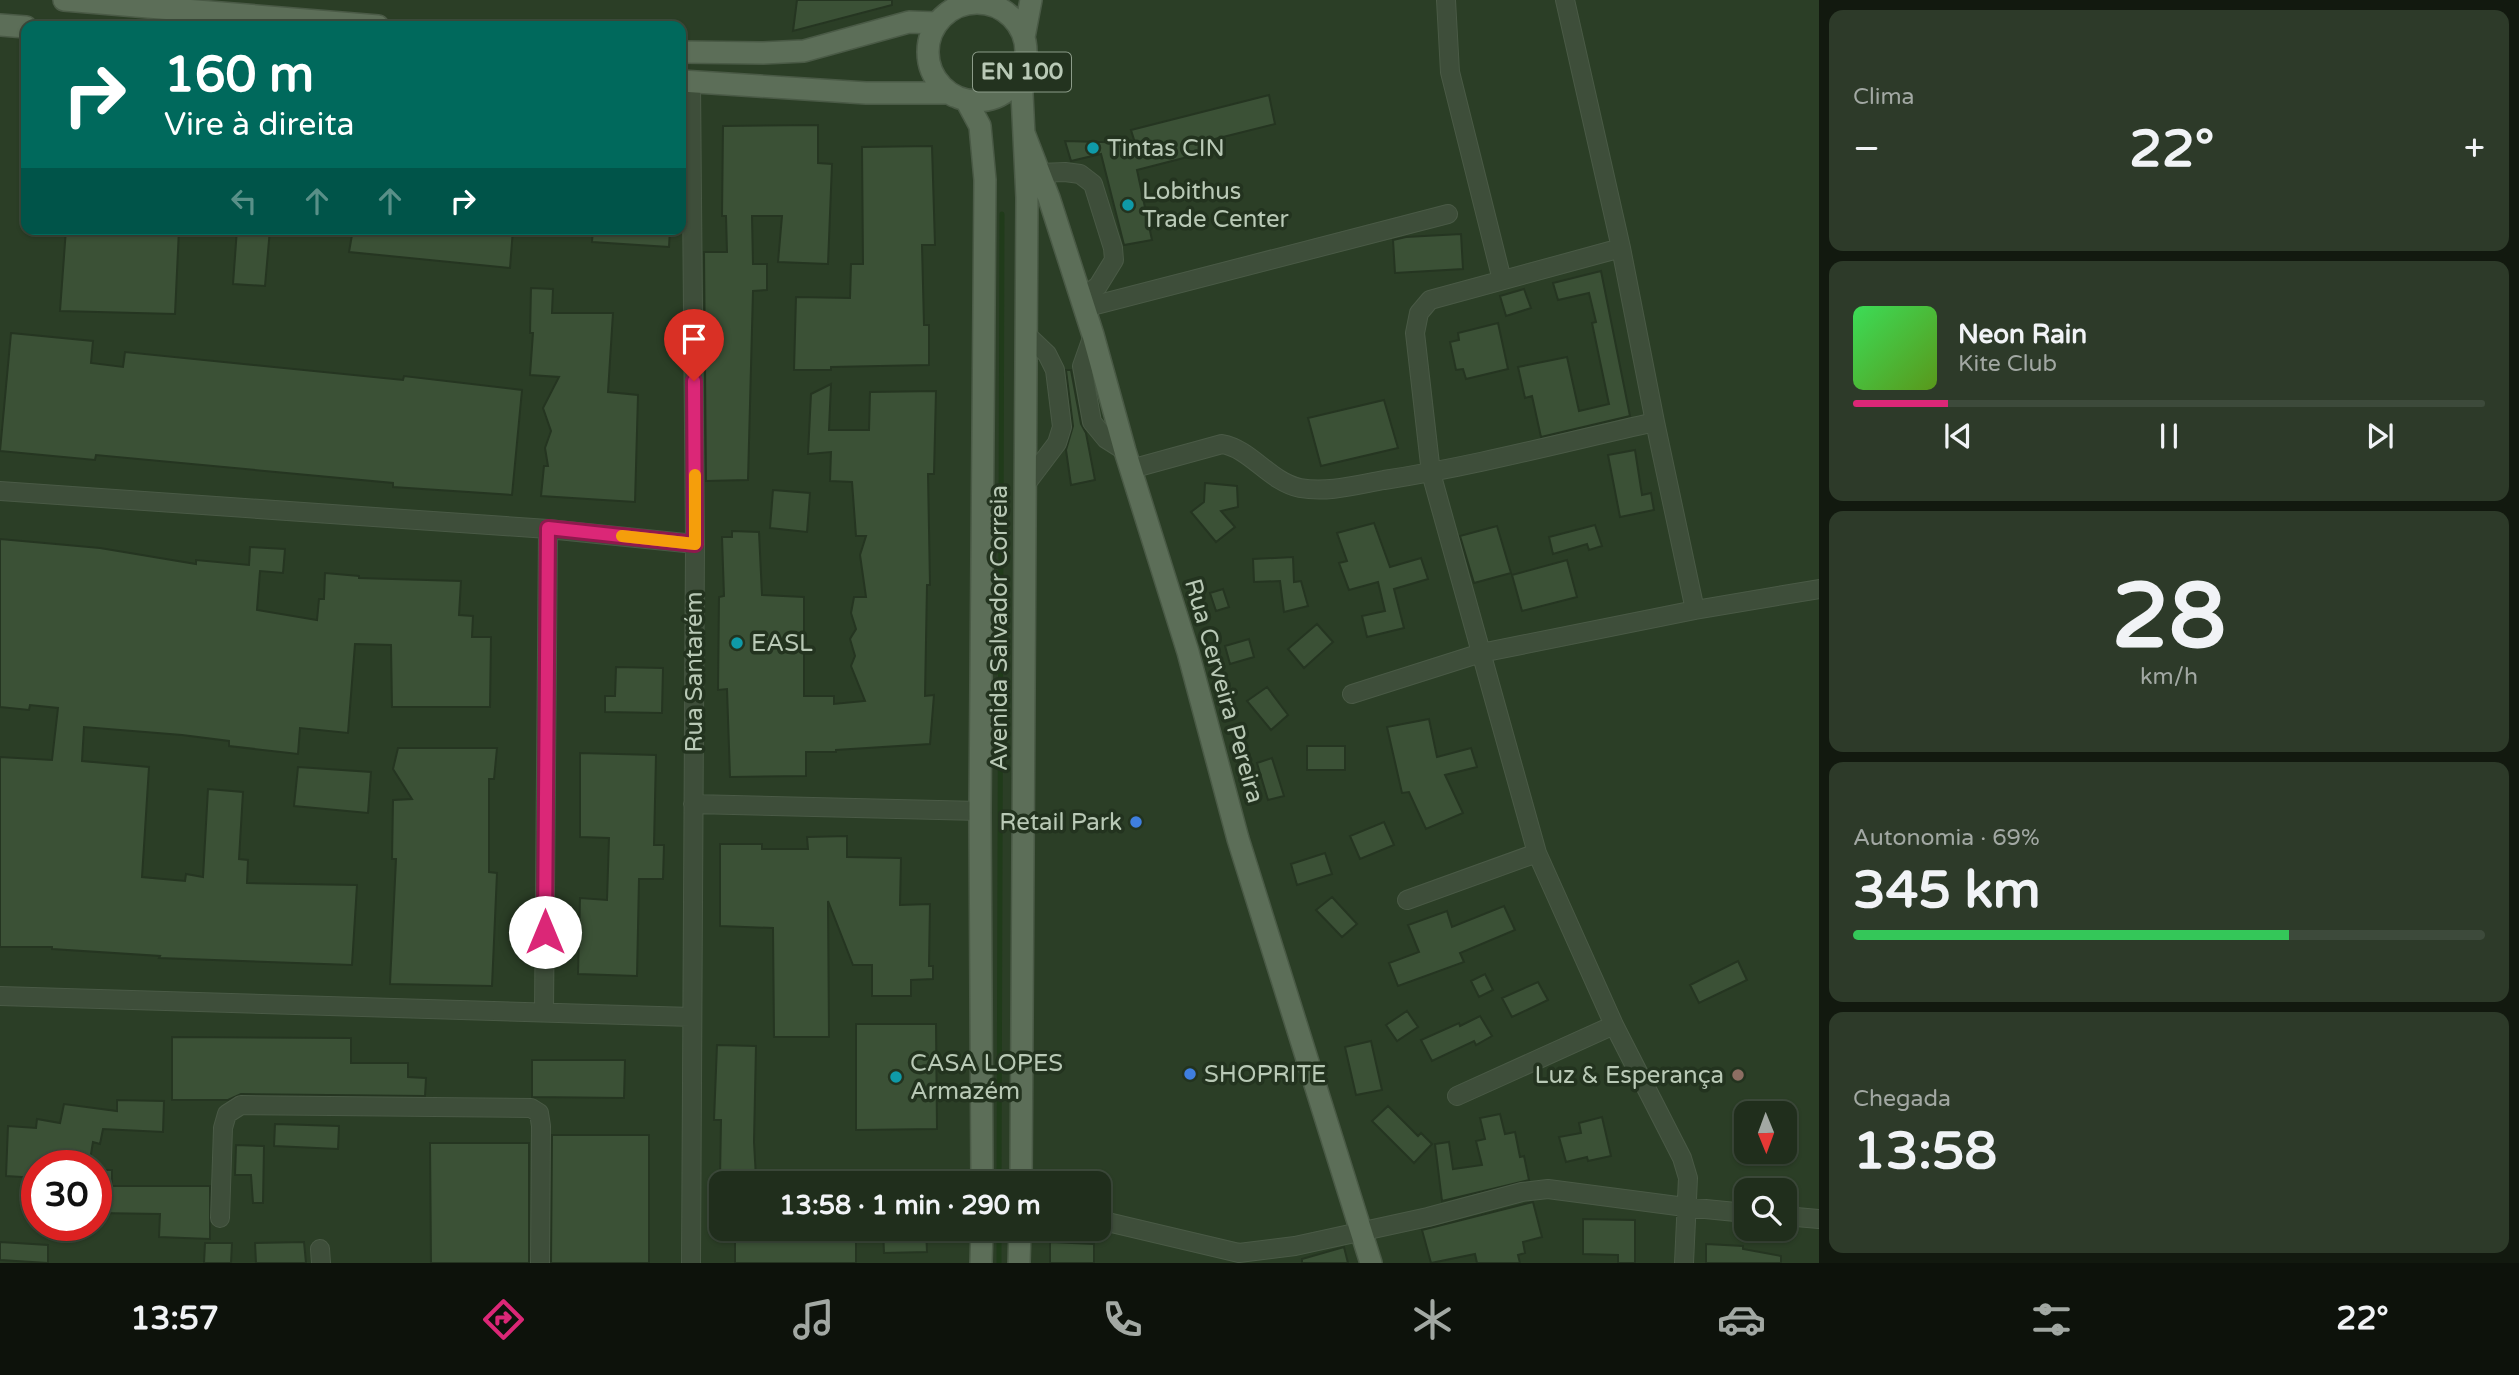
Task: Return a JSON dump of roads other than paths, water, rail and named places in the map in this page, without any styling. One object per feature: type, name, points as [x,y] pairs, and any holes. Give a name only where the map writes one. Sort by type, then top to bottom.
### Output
[{"type":"main road","points":[[64,0],[318,21]]},
{"type":"main road","name":"EN 100","points":[[686,81],[958,97],[985,101],[1010,88],[1021,73],[1026,55],[1024,37],[1031,0]]},
{"type":"main road","name":"EN 100","points":[[686,52],[804,51],[947,12],[964,4],[982,3],[1008,14],[1024,37]]},
{"type":"main road","name":"EN 100","points":[[947,12],[929,41],[928,61],[935,79],[958,97]]},
{"type":"main road","points":[[0,25],[21,27]]},
{"type":"main road","name":"Avenida Salvador Correia","points":[[1021,73],[1027,198],[1021,1171]]},
{"type":"main road","name":"Avenida Salvador Correia","points":[[958,97],[980,126],[985,180],[980,811],[982,1171]]},
{"type":"main road","name":"Rua Cerveira Pereira","points":[[1024,133],[1093,335],[1128,460],[1188,652],[1238,839],[1371,1263]]},
{"type":"main road","points":[[981,1263],[982,1241]]},
{"type":"main road","points":[[1019,1263],[1020,1241]]},
{"type":"street","points":[[1446,0],[1450,72],[1502,280]]},
{"type":"street","points":[[1565,0],[1621,247],[1695,610]]},
{"type":"street","name":"Rua Santarém","points":[[686,81],[695,544],[691,1263]]},
{"type":"street","points":[[1039,173],[1080,174],[1093,184],[1113,248],[1114,260],[1098,286],[1083,303]]},
{"type":"street","points":[[1083,303],[1448,214]]},
{"type":"street","points":[[1621,247],[1430,300],[1419,313],[1415,332],[1431,473],[1537,853],[1614,1024],[1682,1158],[1688,1178],[1684,1263]]},
{"type":"street","points":[[1026,484],[1057,443],[1062,427],[1055,370],[1047,354],[1027,335]]},
{"type":"street","points":[[1128,460],[1222,444],[1233,446],[1285,482],[1297,487],[1324,490],[1431,473],[1655,422]]},
{"type":"street","points":[[0,491],[548,528],[695,544]]},
{"type":"street","points":[[544,1012],[548,528]]},
{"type":"street","points":[[1352,694],[1481,653],[1695,610],[1819,589]]},
{"type":"street","points":[[693,804],[980,811]]},
{"type":"street","points":[[1407,900],[1537,853]]},
{"type":"street","points":[[0,996],[692,1017]]},
{"type":"street","points":[[1457,1096],[1614,1024]]},
{"type":"street","points":[[220,1217],[223,1128],[227,1114],[242,1105],[531,1108],[539,1114],[541,1126],[540,1263]]},
{"type":"street","points":[[1111,1223],[1239,1253],[1295,1246],[1428,1217],[1522,1192],[1548,1189],[1734,1212]]},
{"type":"street","points":[[1797,1217],[1819,1219]]},
{"type":"waterway","points":[[999,1171],[1002,214]]},
{"type":"waterway","points":[[999,1241],[999,1263]]},
{"type":"place","name":"Tintas CIN","points":[[1093,148]]},
{"type":"place","name":"Lobithus Trade Center","points":[[1128,205]]},
{"type":"place","name":"EASL","points":[[737,643]]},
{"type":"place","name":"Retail Park","points":[[1136,822]]},
{"type":"place","name":"SHOPRITE","points":[[1190,1074]]},
{"type":"place","name":"Luz & Esperança","points":[[1738,1075]]},
{"type":"place","name":"CASA LOPES Armazém","points":[[896,1077]]}]
